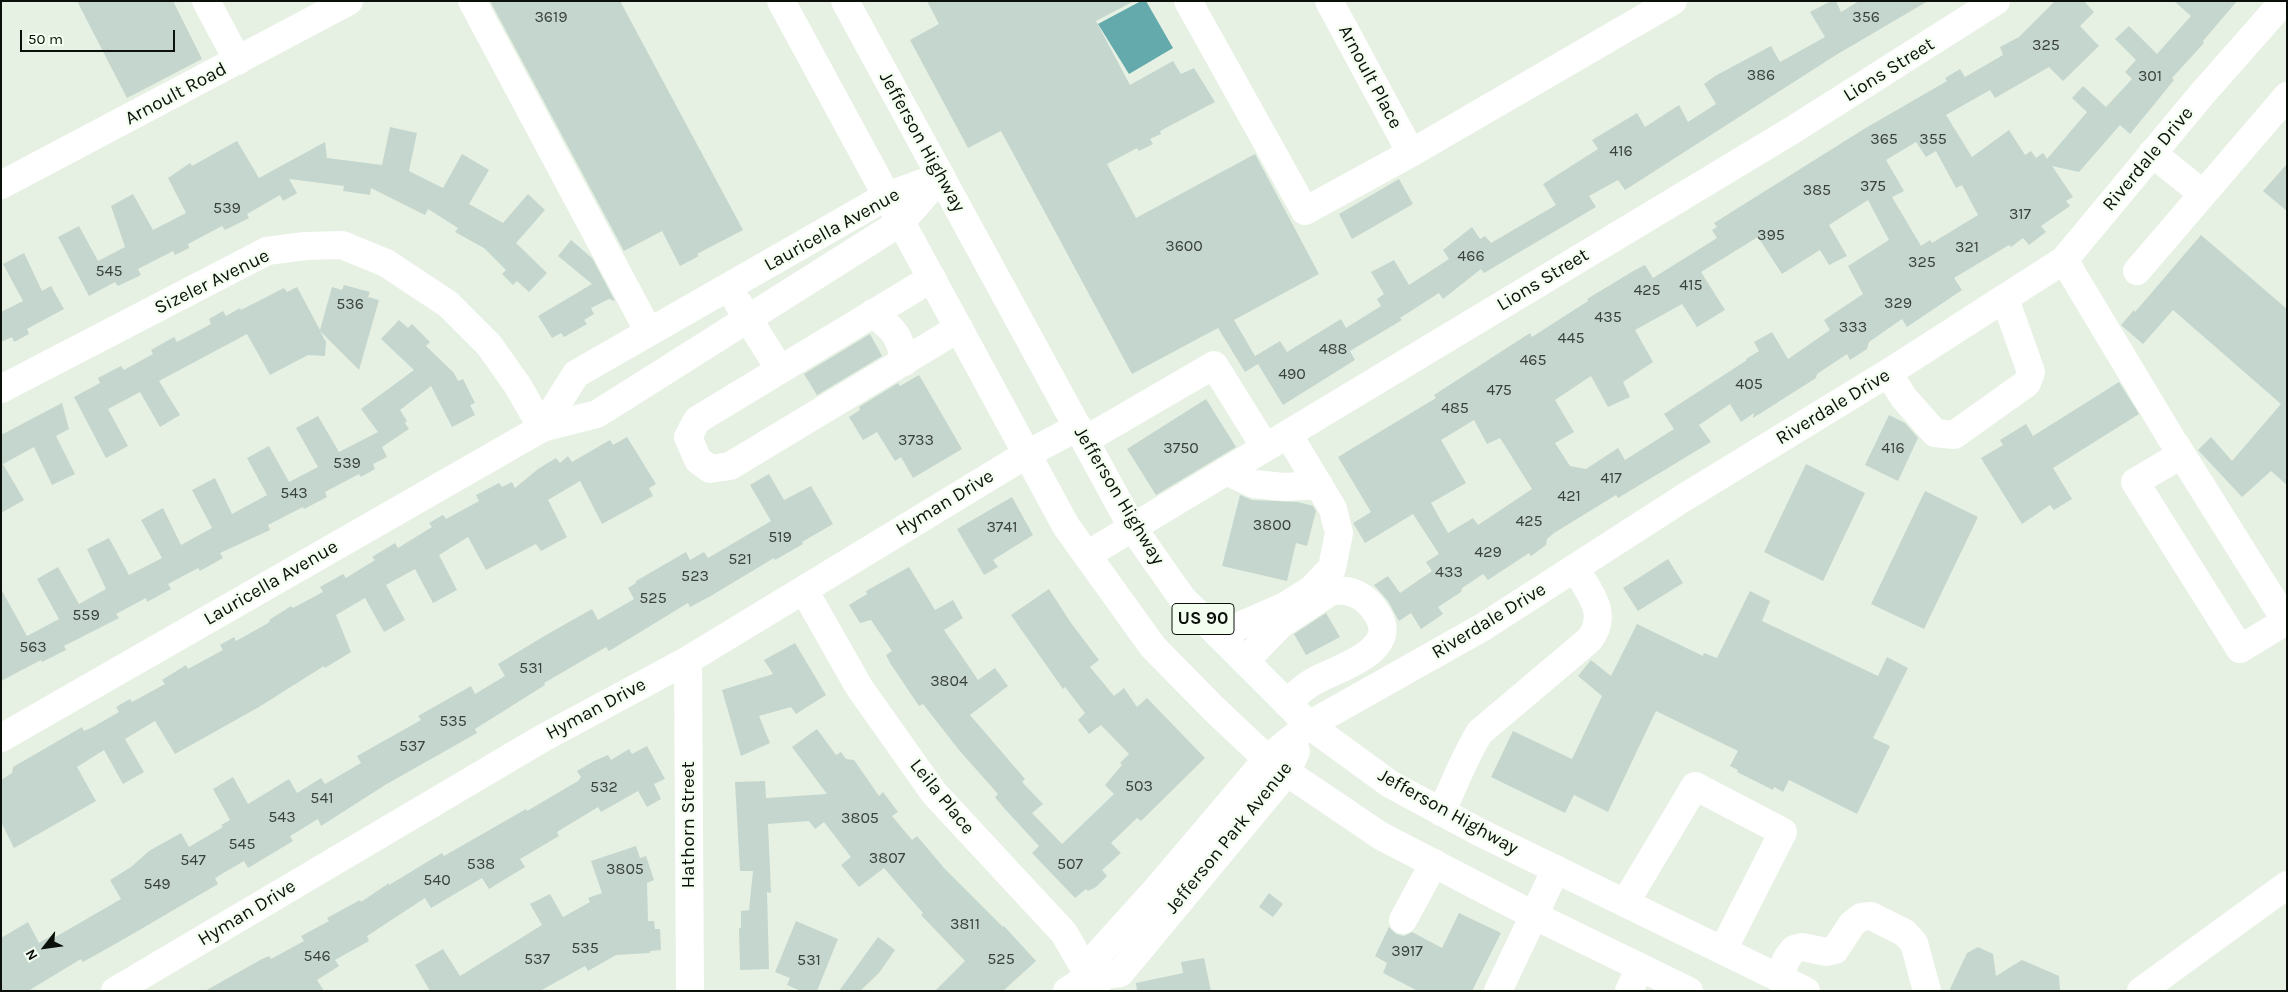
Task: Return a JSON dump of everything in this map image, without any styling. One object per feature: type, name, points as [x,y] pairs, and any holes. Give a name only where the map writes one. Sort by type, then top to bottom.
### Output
[{"type":"street","points":[[206,1],[238,61]]},
{"type":"street","name":"Arnoult Road","points":[[1,185],[349,1]]},
{"type":"street","points":[[472,1],[649,332]]},
{"type":"street","name":"US 90","points":[[781,1],[1066,526],[1153,647],[1214,709],[1277,765],[1381,836],[1535,916],[1634,979],[1689,991]]},
{"type":"street","name":"Jefferson Highway","points":[[845,1],[1132,527],[1182,598],[1309,725],[1390,784],[1441,812],[1806,991]]},
{"type":"street","points":[[1188,1],[1305,211],[1411,153],[1673,1]]},
{"type":"street","name":"Arnoult Place","points":[[1329,1],[1411,153]]},
{"type":"street","name":"Lions Street","points":[[1087,555],[1774,141],[1996,1]]},
{"type":"street","name":"Riverdale Drive","points":[[1309,725],[1484,627],[1685,497],[1888,373],[2064,260],[2202,94],[2284,1]]},
{"type":"street","points":[[2137,271],[2287,96]]},
{"type":"street","points":[[2152,153],[2203,194]]},
{"type":"street","name":"Lauricella Avenue","points":[[542,428],[576,374],[887,196],[941,176]]},
{"type":"street","name":"Lauricella Avenue","points":[[1,738],[542,428],[597,414],[901,222],[941,176]]},
{"type":"street","name":"Sizeler Avenue","points":[[1,389],[267,251],[305,246],[342,245],[386,262],[448,304],[490,345],[518,386],[542,428]]},
{"type":"street","points":[[2064,260],[2175,446],[2286,621],[2240,649],[2135,482],[2175,446]]},
{"type":"street","points":[[932,278],[778,368],[696,420],[688,437],[698,460],[710,469],[730,466],[959,328]]},
{"type":"street","points":[[728,287],[778,368]]},
{"type":"street","points":[[1888,373],[1904,398],[1935,433],[1954,435],[2027,383],[2031,372],[2005,299]]},
{"type":"street","points":[[873,312],[896,334],[902,346],[904,362]]},
{"type":"street","name":"Hyman Drive","points":[[114,991],[543,738],[688,660],[1027,454],[1081,433],[1214,365],[1265,448]]},
{"type":"street","points":[[1219,635],[1285,606],[1312,588],[1332,568],[1339,533],[1333,509],[1288,434]]},
{"type":"street","points":[[1226,471],[1254,484],[1284,487],[1318,485]]},
{"type":"street","points":[[1441,812],[1457,781],[1471,746],[1480,732],[1589,640],[1595,632],[1599,622],[1598,611],[1575,568]]},
{"type":"street","name":"Leila Place","points":[[804,590],[859,687],[934,793],[1064,933],[1093,984]]},
{"type":"street","points":[[1245,661],[1281,624],[1323,597],[1339,590],[1354,592],[1365,599],[1377,612],[1382,624],[1382,634],[1378,645],[1337,672],[1310,683],[1287,703]]},
{"type":"street","points":[[1382,634],[1409,669]]},
{"type":"street","name":"Hathorn Street","points":[[688,660],[690,991]]},
{"type":"street","name":"Jefferson Park Avenue","points":[[1093,984],[1100,952],[1156,890],[1277,765],[1309,725]]},
{"type":"street","points":[[1625,903],[1695,786],[1783,832],[1723,950]]},
{"type":"street","points":[[1403,920],[1434,863]]},
{"type":"street","points":[[1498,991],[1556,869]]},
{"type":"street","points":[[2141,991],[2287,885]]},
{"type":"street","points":[[1779,978],[1787,958],[1794,949],[1802,947],[1827,952],[1835,950],[1852,924],[1861,917],[1872,916],[1905,933],[1914,943],[1927,991]]},
{"type":"street","points":[[1067,991],[1093,984]]},
{"type":"water","points":[[1141,1],[1146,1],[1173,48],[1129,74],[1098,24]]},
{"type":"building","points":[[77,1],[173,1],[202,59],[127,98]]},
{"type":"building","points":[[490,1],[620,1],[743,230],[697,254],[699,256],[680,266],[662,231],[624,251]]},
{"type":"building","points":[[927,1],[1134,1],[1096,21],[1130,85],[1173,61],[1181,74],[1194,68],[1215,102],[1160,131],[1161,134],[1150,139],[1153,144],[1139,151],[1137,148],[1107,164],[1136,218],[1255,154],[1319,274],[1234,320],[1255,356],[1280,341],[1287,352],[1341,319],[1346,328],[1381,306],[1377,299],[1384,294],[1371,272],[1394,260],[1409,285],[1449,259],[1443,250],[1472,227],[1480,239],[1485,236],[1491,243],[1556,205],[1543,184],[1598,149],[1592,140],[1637,113],[1645,127],[1679,105],[1688,122],[1716,104],[1704,84],[1715,76],[1771,46],[1780,62],[1825,37],[1810,12],[1831,1],[1836,1],[1841,12],[1859,1],[1928,1],[1836,55],[1625,190],[1618,180],[1589,196],[1596,207],[1484,273],[1481,269],[1443,299],[1439,293],[1400,318],[1402,320],[1350,351],[1355,360],[1283,405],[1258,364],[1245,372],[1218,328],[1132,374],[1001,131],[968,148],[910,40],[939,24]]},
{"type":"building","points":[[2055,1],[2084,1],[2094,12],[2080,26],[2099,46],[2063,81],[2049,67],[1995,98],[1990,90],[1946,115],[1972,157],[2009,130],[2025,155],[2031,151],[2036,158],[2043,153],[2047,159],[2087,112],[2072,98],[2083,86],[2106,107],[2132,79],[2125,72],[2136,60],[2115,39],[2129,26],[2157,54],[2191,16],[2174,1],[2237,1],[2203,41],[2204,43],[2172,78],[2174,80],[2130,134],[2120,125],[2079,172],[2052,166],[2073,197],[2066,201],[2070,206],[2041,226],[2046,232],[2029,245],[2023,238],[2011,247],[2009,245],[1954,278],[1962,290],[1907,327],[1902,319],[1869,342],[1867,349],[1850,360],[1847,354],[1817,374],[1816,378],[1753,418],[1754,413],[1741,422],[1730,404],[1699,425],[1711,442],[1618,498],[1616,495],[1554,533],[1547,539],[1546,545],[1531,556],[1529,553],[1488,580],[1483,574],[1462,588],[1461,592],[1438,607],[1443,614],[1421,629],[1411,613],[1399,621],[1388,601],[1374,585],[1388,576],[1400,593],[1432,571],[1426,562],[1439,554],[1413,514],[1365,543],[1353,523],[1371,512],[1338,457],[1436,398],[1434,395],[1530,333],[1532,337],[1588,301],[1587,299],[1635,270],[1645,265],[1653,278],[1717,238],[1712,230],[1717,227],[1714,223],[1864,129],[1947,81],[1945,78],[1960,69],[1965,77],[2003,55],[2000,47],[2019,37]],"holes":[[[1916,142],[1926,157],[1936,151],[1956,188],[1962,185],[1978,215],[1932,243],[1930,240],[1921,246],[1892,197],[1904,191],[1886,160]],[[1868,200],[1889,240],[1848,266],[1863,294],[1824,320],[1830,330],[1788,359],[1772,332],[1754,342],[1759,351],[1664,414],[1674,429],[1625,460],[1618,448],[1586,469],[1570,466],[1555,443],[1574,432],[1555,400],[1591,376],[1608,407],[1630,397],[1623,382],[1653,362],[1635,330],[1682,304],[1697,327],[1725,310],[1701,272],[1758,237],[1782,274],[1820,250],[1829,265],[1847,256],[1829,225]],[[1474,420],[1487,444],[1500,438],[1532,489],[1478,525],[1473,518],[1448,533],[1431,503],[1466,483],[1441,440]]]},
{"type":"building","points":[[390,127],[417,133],[409,171],[443,188],[462,154],[489,170],[469,204],[503,223],[528,194],[545,210],[516,243],[547,273],[529,292],[517,281],[513,285],[502,274],[506,270],[484,248],[455,232],[458,228],[428,209],[425,215],[371,188],[370,195],[343,191],[344,186],[289,179],[297,193],[283,201],[280,195],[247,214],[249,218],[225,230],[222,226],[188,244],[189,248],[175,255],[173,251],[138,269],[141,275],[118,286],[115,282],[89,296],[58,237],[79,226],[98,261],[125,247],[111,206],[133,194],[153,230],[186,213],[168,178],[190,163],[192,166],[237,141],[259,178],[325,142],[327,158],[382,165]]},
{"type":"building","points":[[2287,164],[2287,211],[2263,191]]},
{"type":"building","points":[[1399,179],[1413,204],[1352,239],[1339,214]]},
{"type":"building","points":[[2201,235],[2287,309],[2287,485],[2271,471],[2242,497],[2198,450],[2211,437],[2232,461],[2281,404],[2173,310],[2143,344],[2121,325],[2134,310],[2135,312]]},
{"type":"building","points":[[571,240],[592,258],[615,301],[609,299],[591,308],[594,314],[584,320],[587,324],[564,337],[561,333],[552,338],[538,316],[592,284],[558,256]]},
{"type":"building","points":[[24,253],[42,291],[51,286],[64,309],[27,329],[29,334],[14,342],[12,337],[1,342],[1,312],[23,301],[3,264]]},
{"type":"building","points":[[344,285],[370,292],[368,297],[379,300],[359,370],[320,331],[326,342],[325,356],[308,355],[270,375],[247,334],[159,381],[180,415],[160,427],[140,392],[108,409],[128,446],[106,458],[74,397],[100,383],[98,378],[121,366],[124,370],[153,354],[151,350],[174,337],[177,342],[211,324],[209,319],[223,311],[226,316],[284,288],[287,292],[297,287],[320,330],[332,287],[342,290]]},
{"type":"building","points":[[399,320],[408,328],[412,324],[430,342],[426,346],[454,373],[458,381],[463,379],[475,403],[470,405],[475,415],[452,427],[431,386],[400,410],[407,421],[405,423],[409,429],[382,447],[387,457],[373,464],[375,469],[361,477],[359,474],[325,492],[327,497],[268,525],[270,530],[220,553],[223,558],[200,571],[198,568],[168,584],[171,589],[147,602],[146,598],[116,614],[119,618],[64,646],[66,650],[42,662],[41,660],[1,681],[1,589],[27,636],[59,619],[37,579],[58,567],[79,604],[106,589],[87,549],[109,538],[129,575],[162,558],[141,520],[163,508],[181,545],[212,528],[192,490],[215,478],[232,514],[267,495],[247,458],[269,446],[289,482],[318,467],[296,428],[318,416],[339,452],[378,432],[361,409],[414,370],[381,339]]},
{"type":"building","points":[[870,334],[882,356],[817,395],[804,374]]},
{"type":"building","points":[[919,375],[962,449],[913,478],[901,457],[895,461],[877,432],[863,440],[849,417],[860,410],[859,407],[898,383],[900,386]]},
{"type":"building","points":[[2119,382],[2139,414],[2053,468],[2072,499],[2054,510],[2050,505],[2022,524],[1981,458],[2003,445],[2000,440],[2026,424],[2033,436]]},
{"type":"building","points":[[1206,399],[1236,447],[1156,495],[1127,449]]},
{"type":"building","points":[[62,403],[69,429],[56,436],[75,474],[52,485],[34,447],[3,464],[24,500],[1,513],[1,435]]},
{"type":"building","points":[[1889,415],[1905,423],[1918,438],[1898,481],[1865,465]]},
{"type":"building","points":[[627,437],[656,484],[649,488],[653,496],[602,524],[580,481],[548,500],[567,537],[541,551],[536,544],[486,570],[468,537],[439,555],[457,590],[433,603],[415,569],[386,585],[405,620],[384,632],[365,598],[336,615],[351,652],[325,668],[324,666],[259,707],[175,754],[155,721],[125,739],[144,772],[123,784],[104,750],[77,767],[96,801],[14,848],[1,822],[1,780],[12,773],[13,767],[82,727],[84,731],[119,712],[116,707],[130,699],[132,702],[165,684],[162,680],[186,665],[188,669],[223,650],[220,645],[234,637],[236,641],[270,622],[269,620],[291,606],[293,608],[323,592],[320,587],[343,574],[346,578],[375,560],[372,557],[395,543],[398,548],[432,527],[429,523],[443,515],[446,519],[479,501],[476,495],[499,483],[502,487],[512,482],[515,488],[538,469],[556,458],[560,463],[568,456],[572,462],[610,440],[613,445]]},
{"type":"building","points":[[1806,464],[1865,493],[1823,581],[1764,552]]},
{"type":"building","points":[[769,474],[784,500],[811,486],[833,524],[802,542],[803,544],[775,560],[774,558],[709,597],[690,607],[688,603],[609,651],[606,647],[544,683],[545,685],[475,729],[477,733],[385,785],[321,826],[318,819],[290,836],[293,841],[248,868],[244,861],[215,878],[218,884],[124,939],[83,962],[81,959],[28,991],[1,991],[1,938],[28,922],[39,943],[51,936],[52,939],[121,899],[110,880],[131,867],[149,851],[181,833],[189,847],[223,827],[221,825],[230,820],[213,789],[233,777],[248,804],[289,779],[297,793],[321,778],[325,784],[361,763],[357,756],[421,720],[418,716],[471,686],[475,694],[505,676],[498,664],[546,635],[592,609],[598,620],[634,599],[628,588],[636,583],[636,581],[686,552],[690,560],[704,552],[708,558],[771,521],[750,485]]},
{"type":"building","points":[[1925,491],[1978,517],[1924,629],[1871,604]]},
{"type":"building","points":[[1240,495],[1252,500],[1298,502],[1313,506],[1316,511],[1307,546],[1296,543],[1287,581],[1222,566]]},
{"type":"building","points":[[1012,497],[1033,535],[993,560],[998,567],[984,575],[957,529]]},
{"type":"building","points":[[1668,559],[1683,583],[1638,611],[1623,588]]},
{"type":"building","points":[[909,567],[935,610],[953,600],[963,618],[944,630],[978,680],[995,668],[1008,686],[970,715],[1025,779],[1022,782],[1043,804],[1032,813],[1062,844],[1114,794],[1105,785],[1122,765],[1120,763],[1129,754],[1101,725],[1089,734],[1078,720],[1085,713],[1065,687],[1063,689],[1011,615],[1049,589],[1071,623],[1099,660],[1090,667],[1114,696],[1124,688],[1137,707],[1147,698],[1205,758],[1141,821],[1137,818],[1111,843],[1121,853],[1102,870],[1107,876],[1096,887],[1088,891],[1086,889],[1075,898],[1032,853],[1039,846],[995,797],[998,794],[959,750],[923,704],[919,706],[890,663],[886,655],[892,651],[871,620],[860,623],[849,605],[867,594],[866,591]]},
{"type":"building","points":[[1750,591],[1770,601],[1762,621],[1878,676],[1887,657],[1908,668],[1873,738],[1890,746],[1857,814],[1789,780],[1783,792],[1774,787],[1773,790],[1737,772],[1738,770],[1730,766],[1738,751],[1656,711],[1608,812],[1574,795],[1565,813],[1491,777],[1513,731],[1572,759],[1602,696],[1578,676],[1591,660],[1611,676],[1637,624],[1703,656],[1704,653],[1717,658]]},
{"type":"building","points":[[1326,613],[1340,637],[1306,655],[1294,634]]},
{"type":"building","points":[[795,643],[826,695],[796,714],[791,707],[759,716],[770,743],[741,756],[722,690],[773,674],[764,660]]},
{"type":"building","points":[[817,729],[836,755],[841,752],[846,759],[854,760],[879,796],[883,792],[898,812],[892,816],[912,840],[917,836],[944,868],[1004,926],[1036,961],[1003,991],[935,991],[965,961],[921,915],[923,913],[884,868],[859,887],[841,865],[851,857],[824,822],[815,829],[809,821],[768,824],[771,893],[767,892],[769,969],[740,970],[739,928],[741,928],[741,911],[749,910],[753,871],[740,871],[735,782],[765,781],[766,798],[827,794],[792,747]]},
{"type":"building","points":[[647,746],[665,779],[654,784],[661,799],[647,807],[638,791],[601,812],[598,807],[557,832],[559,836],[520,859],[525,867],[489,889],[482,878],[431,908],[425,898],[367,936],[369,941],[335,960],[339,966],[317,980],[324,991],[205,991],[262,959],[269,956],[271,959],[304,941],[301,936],[329,921],[327,918],[360,900],[361,902],[389,883],[389,885],[442,853],[444,856],[578,781],[581,777],[577,771],[594,761],[608,755],[611,760],[629,749],[632,754]]},
{"type":"building","points":[[636,846],[640,858],[646,856],[654,880],[647,883],[648,921],[654,921],[655,929],[660,929],[661,950],[650,951],[650,953],[616,955],[588,971],[585,966],[540,991],[430,991],[415,965],[443,949],[460,976],[542,925],[530,904],[550,894],[563,917],[590,902],[588,898],[602,893],[591,861]]},
{"type":"building","points":[[1269,893],[1283,904],[1273,917],[1259,907]]},
{"type":"building","points":[[1459,913],[1501,933],[1472,991],[1418,991],[1383,973],[1387,963],[1375,956],[1389,927],[1396,934],[1404,936],[1412,932],[1442,948]]},
{"type":"building","points":[[796,921],[838,939],[817,991],[801,991],[787,985],[790,978],[775,972]]},
{"type":"building","points":[[878,937],[895,950],[879,973],[860,991],[839,991]]},
{"type":"building","points":[[1978,947],[1993,954],[1996,976],[2022,960],[2059,976],[2060,991],[1949,991],[1967,953]]},
{"type":"building","points":[[1204,958],[1211,991],[1137,991],[1136,983],[1183,973],[1181,962]]}]
